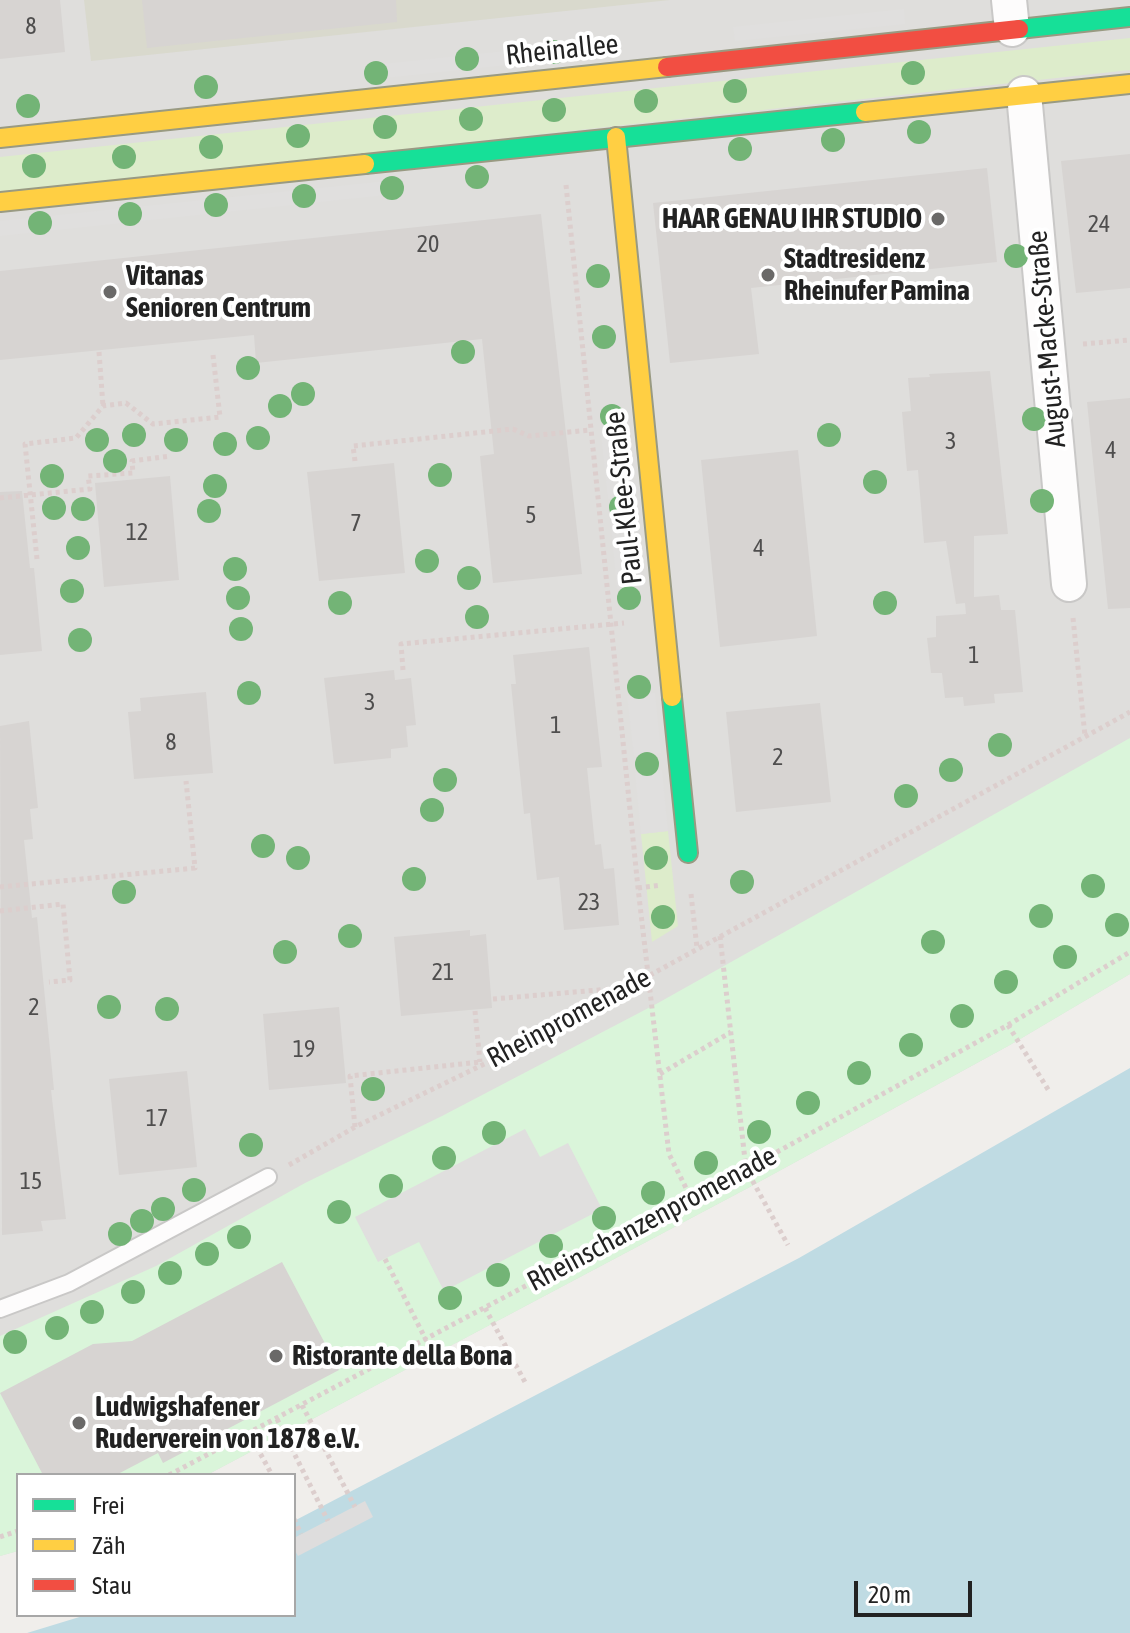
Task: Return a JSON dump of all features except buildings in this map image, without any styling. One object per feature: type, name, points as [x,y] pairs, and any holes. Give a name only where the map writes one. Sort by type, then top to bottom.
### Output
[{"type":"street","name":"Rheinallee","points":[[0,138],[1011,15],[1130,17]]},
{"type":"street","points":[[0,202],[1130,84]]},
{"type":"street","name":"August-Macke-Straße","points":[[1024,94],[1069,584]]},
{"type":"street","name":"Paul-Klee-Straße","points":[[616,137],[688,853]]},
{"type":"lane","points":[[0,1309],[69,1283],[268,1177]]},
{"type":"path","points":[[566,184],[669,1154],[691,1198]]},
{"type":"path","points":[[1095,343],[1130,340]]},
{"type":"path","points":[[99,352],[103,406]]},
{"type":"path","points":[[37,559],[25,444],[76,438],[103,406],[126,403],[153,424],[220,417],[213,355]]},
{"type":"path","points":[[355,461],[353,446],[513,429],[529,436],[590,430]]},
{"type":"path","points":[[0,498],[90,489],[88,476],[133,473],[132,461],[171,456]]},
{"type":"path","points":[[1069,584],[1085,736]]},
{"type":"path","points":[[403,670],[401,644],[611,623],[665,622]]},
{"type":"path","name":"Rheinpromenade","points":[[268,1177],[355,1127],[627,987],[1130,712]]},
{"type":"path","points":[[0,887],[195,868],[186,781]]},
{"type":"path","points":[[688,853],[697,948]]},
{"type":"path","points":[[0,911],[63,904],[70,980],[49,982]]},
{"type":"path","points":[[720,936],[746,1169],[788,1245]]},
{"type":"path","name":"Rheinschanzenpromenade","points":[[173,1473],[746,1169],[1008,1025],[1130,952]]},
{"type":"path","points":[[493,999],[627,987]]},
{"type":"path","points":[[355,1127],[350,1076],[480,1064],[475,1011]]},
{"type":"path","points":[[1008,1025],[1049,1091]]},
{"type":"path","points":[[660,1074],[731,1032]]},
{"type":"path","points":[[385,1259],[426,1340]]},
{"type":"path","points":[[485,1307],[526,1384]]},
{"type":"path","points":[[302,1405],[355,1507]]},
{"type":"path","points":[[277,1419],[328,1521]]},
{"type":"path","points":[[249,1433],[271,1473]]},
{"type":"path","points":[[296,1523],[301,1534]]},
{"type":"shaded area","points":[[0,0],[1130,0],[1130,974],[1010,1045],[748,1188],[211,1473],[16,1473],[16,1552],[0,1556]]},
{"type":"shaded area","points":[[84,0],[670,0],[91,61]]},
{"type":"shaded area","points":[[904,9],[905,24],[735,41],[733,27]]},
{"type":"shaded area","points":[[543,47],[544,61],[385,78],[383,64]]},
{"type":"shaded area","points":[[387,181],[386,195],[0,236],[0,221]]},
{"type":"shaded area","points":[[627,422],[634,496],[608,499],[600,425]]},
{"type":"shaded area","points":[[636,512],[643,586],[617,589],[610,515]]},
{"type":"shaded area","points":[[655,693],[661,753],[634,756],[627,696]]},
{"type":"shaded area","points":[[662,770],[668,831],[641,834],[635,773]]},
{"type":"shaded area","points":[[525,1129],[540,1157],[568,1143],[602,1209],[444,1291],[419,1242],[378,1262],[355,1217]]},
{"type":"green space","points":[[1130,38],[1130,70],[0,193],[0,157]]},
{"type":"green space","points":[[1130,738],[1130,974],[1010,1045],[748,1188],[211,1473],[16,1473],[16,1552],[0,1556],[0,1336],[156,1266],[305,1183],[442,1116],[658,1003]]},
{"type":"green space","points":[[668,831],[678,926],[652,942],[641,834]]},
{"type":"water","points":[[1130,1068],[1130,1633],[27,1633],[79,1617],[296,1617],[296,1520],[799,1258]]},
{"type":"pier","points":[[365,1501],[373,1517],[298,1556],[296,1537]]},
{"type":"traffic: fast","points":[[1019,29],[1130,17]]},
{"type":"traffic: fast","points":[[365,164],[865,112]]},
{"type":"traffic: fast","points":[[672,697],[688,853]]},
{"type":"traffic: slow","points":[[0,138],[667,67]]},
{"type":"traffic: slow","points":[[865,112],[1130,84]]},
{"type":"traffic: slow","points":[[616,137],[672,697]]},
{"type":"traffic: slow","points":[[0,202],[365,164]]},
{"type":"traffic: jam","points":[[667,67],[1019,29]]},
{"type":"place","name":"HAAR GENAU IHR STUDIO","points":[[938,219]]},
{"type":"place","name":"Stadtresidenz Rheinufer Pamina","points":[[768,275]]},
{"type":"place","name":"Vitanas Senioren Centrum","points":[[110,292]]},
{"type":"place","name":"Ristorante della Bona","points":[[276,1356]]},
{"type":"place","name":"Ludwigshafener Ruderverein von 1878 e.V.","points":[[79,1423]]}]
